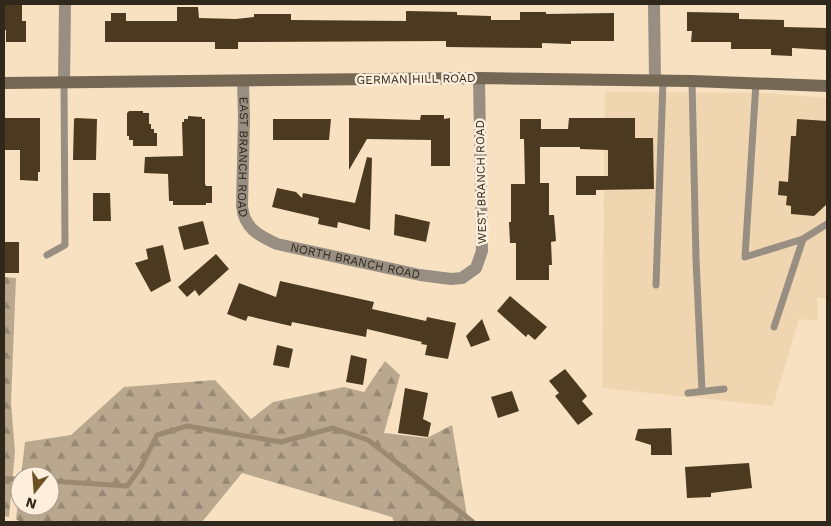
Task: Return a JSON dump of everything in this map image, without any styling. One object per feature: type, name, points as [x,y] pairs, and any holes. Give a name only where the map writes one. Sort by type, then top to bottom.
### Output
[{"type":"street","points":[[64,83],[65,4]]},
{"type":"street","points":[[654,4],[659,81]]},
{"type":"street","name":"GERMAN HILL ROAD","points":[[4,83],[479,78],[692,81],[827,86]]},
{"type":"street","name":"WEST BRANCH ROAD","points":[[462,278],[476,268],[482,251],[479,78]]},
{"type":"street","name":"EAST BRANCH ROAD","points":[[244,81],[242,206],[243,216],[253,231]]},
{"type":"street","name":"NORTH BRANCH ROAD","points":[[253,231],[277,244],[420,275],[451,279],[462,278]]},
{"type":"lane","points":[[656,285],[659,81]]},
{"type":"lane","points":[[692,81],[696,258],[702,391]]},
{"type":"lane","points":[[47,255],[65,245],[64,83]]},
{"type":"lane","points":[[756,83],[745,257],[803,239],[827,224]]},
{"type":"lane","points":[[774,327],[803,239]]},
{"type":"lane","points":[[688,394],[724,390]]},
{"type":"shaded area","points":[[605,92],[767,93],[827,98],[827,298],[817,298],[818,321],[799,319],[773,406],[602,388]]},
{"type":"green space","points":[[4,277],[16,278],[11,403],[15,452],[14,466],[10,466],[9,517],[4,516]]},
{"type":"green space","points":[[385,361],[400,375],[384,433],[427,438],[452,425],[468,522],[394,522],[392,517],[242,473],[202,522],[20,522],[16,519],[16,516],[60,516],[60,466],[22,466],[25,442],[71,435],[124,387],[215,380],[251,419],[273,402],[344,387],[364,392]]},
{"type":"building","points":[[4,4],[22,4],[22,21],[26,21],[26,42],[6,42]]},
{"type":"building","points":[[177,7],[198,7],[199,18],[236,19],[254,17],[254,14],[291,14],[291,20],[406,21],[406,11],[457,12],[457,15],[491,16],[491,20],[520,20],[520,12],[546,12],[546,14],[614,13],[614,41],[571,41],[571,44],[542,43],[542,48],[446,47],[446,41],[238,42],[238,49],[215,49],[215,42],[105,42],[105,21],[111,21],[111,13],[126,13],[126,21],[177,21]]},
{"type":"building","points":[[687,12],[739,13],[739,19],[784,20],[784,27],[827,28],[827,50],[792,48],[792,56],[771,55],[771,49],[731,49],[731,42],[691,42],[692,31],[687,31]]},
{"type":"building","points":[[129,111],[149,113],[151,129],[154,129],[154,133],[157,133],[157,146],[133,146],[133,140],[129,140],[129,136],[127,136],[127,113]]},
{"type":"building","points":[[421,115],[444,115],[444,119],[450,118],[450,166],[431,166],[431,140],[367,139],[349,170],[349,118],[420,120]]},
{"type":"building","points":[[188,116],[205,119],[205,184],[206,186],[212,186],[212,203],[206,203],[206,205],[173,205],[173,201],[169,201],[168,174],[144,173],[145,157],[183,156],[182,122],[184,122],[184,119],[188,119]]},
{"type":"building","points":[[4,118],[40,118],[40,172],[38,172],[38,181],[20,180],[20,150],[4,150]]},
{"type":"building","points":[[569,118],[635,118],[635,138],[653,138],[654,189],[596,190],[596,195],[576,195],[576,176],[608,176],[608,150],[580,149],[580,147],[540,147],[540,183],[549,183],[549,215],[554,215],[556,241],[551,242],[552,265],[549,265],[549,280],[516,280],[516,243],[510,243],[509,222],[511,222],[511,184],[525,184],[524,139],[520,139],[520,119],[541,119],[541,129],[568,129]]},
{"type":"building","points":[[74,119],[97,119],[96,160],[73,160]]},
{"type":"building","points":[[273,119],[331,119],[329,140],[273,140]]},
{"type":"building","points":[[797,119],[827,121],[827,204],[814,216],[791,214],[791,206],[786,205],[787,196],[778,195],[779,181],[788,182],[791,136],[796,136]]},
{"type":"building","points":[[367,157],[372,158],[370,230],[338,222],[337,228],[318,224],[319,218],[272,207],[277,188],[296,192],[302,198],[303,193],[355,203]]},
{"type":"building","points":[[93,193],[110,193],[111,221],[93,221]]},
{"type":"building","points":[[395,214],[430,222],[426,242],[394,235]]},
{"type":"building","points":[[203,221],[209,244],[184,250],[178,227]]},
{"type":"building","points":[[4,242],[19,242],[19,273],[4,273]]},
{"type":"building","points":[[163,245],[171,281],[151,292],[135,263],[148,259],[146,249]]},
{"type":"building","points":[[216,254],[229,269],[199,296],[195,290],[187,297],[178,287]]},
{"type":"building","points":[[280,281],[374,302],[372,309],[426,321],[427,317],[456,323],[448,359],[425,355],[427,345],[421,344],[422,342],[367,329],[366,337],[292,322],[291,326],[248,316],[246,321],[227,314],[239,283],[276,297]]},
{"type":"building","points":[[510,296],[547,327],[535,340],[528,334],[526,337],[497,311]]},
{"type":"building","points":[[482,319],[490,340],[471,347],[466,336]]},
{"type":"building","points":[[277,345],[293,349],[289,368],[273,365]]},
{"type":"building","points":[[351,355],[367,359],[363,385],[346,382]]},
{"type":"building","points":[[565,369],[587,396],[582,401],[593,414],[578,425],[555,396],[559,393],[549,381]]},
{"type":"building","points":[[405,388],[428,393],[423,419],[431,423],[428,437],[398,433]]},
{"type":"building","points":[[512,391],[519,411],[498,418],[491,397]]},
{"type":"building","points":[[671,428],[672,455],[651,455],[651,445],[635,440],[638,429]]},
{"type":"building","points":[[749,463],[752,488],[711,493],[711,497],[687,498],[685,467]]},
{"type":"waterway","points":[[60,482],[127,486],[141,467],[157,435],[187,426],[281,442],[333,428],[368,440],[473,522]]},
{"type":"waterway","points":[[4,479],[10,479]]}]
